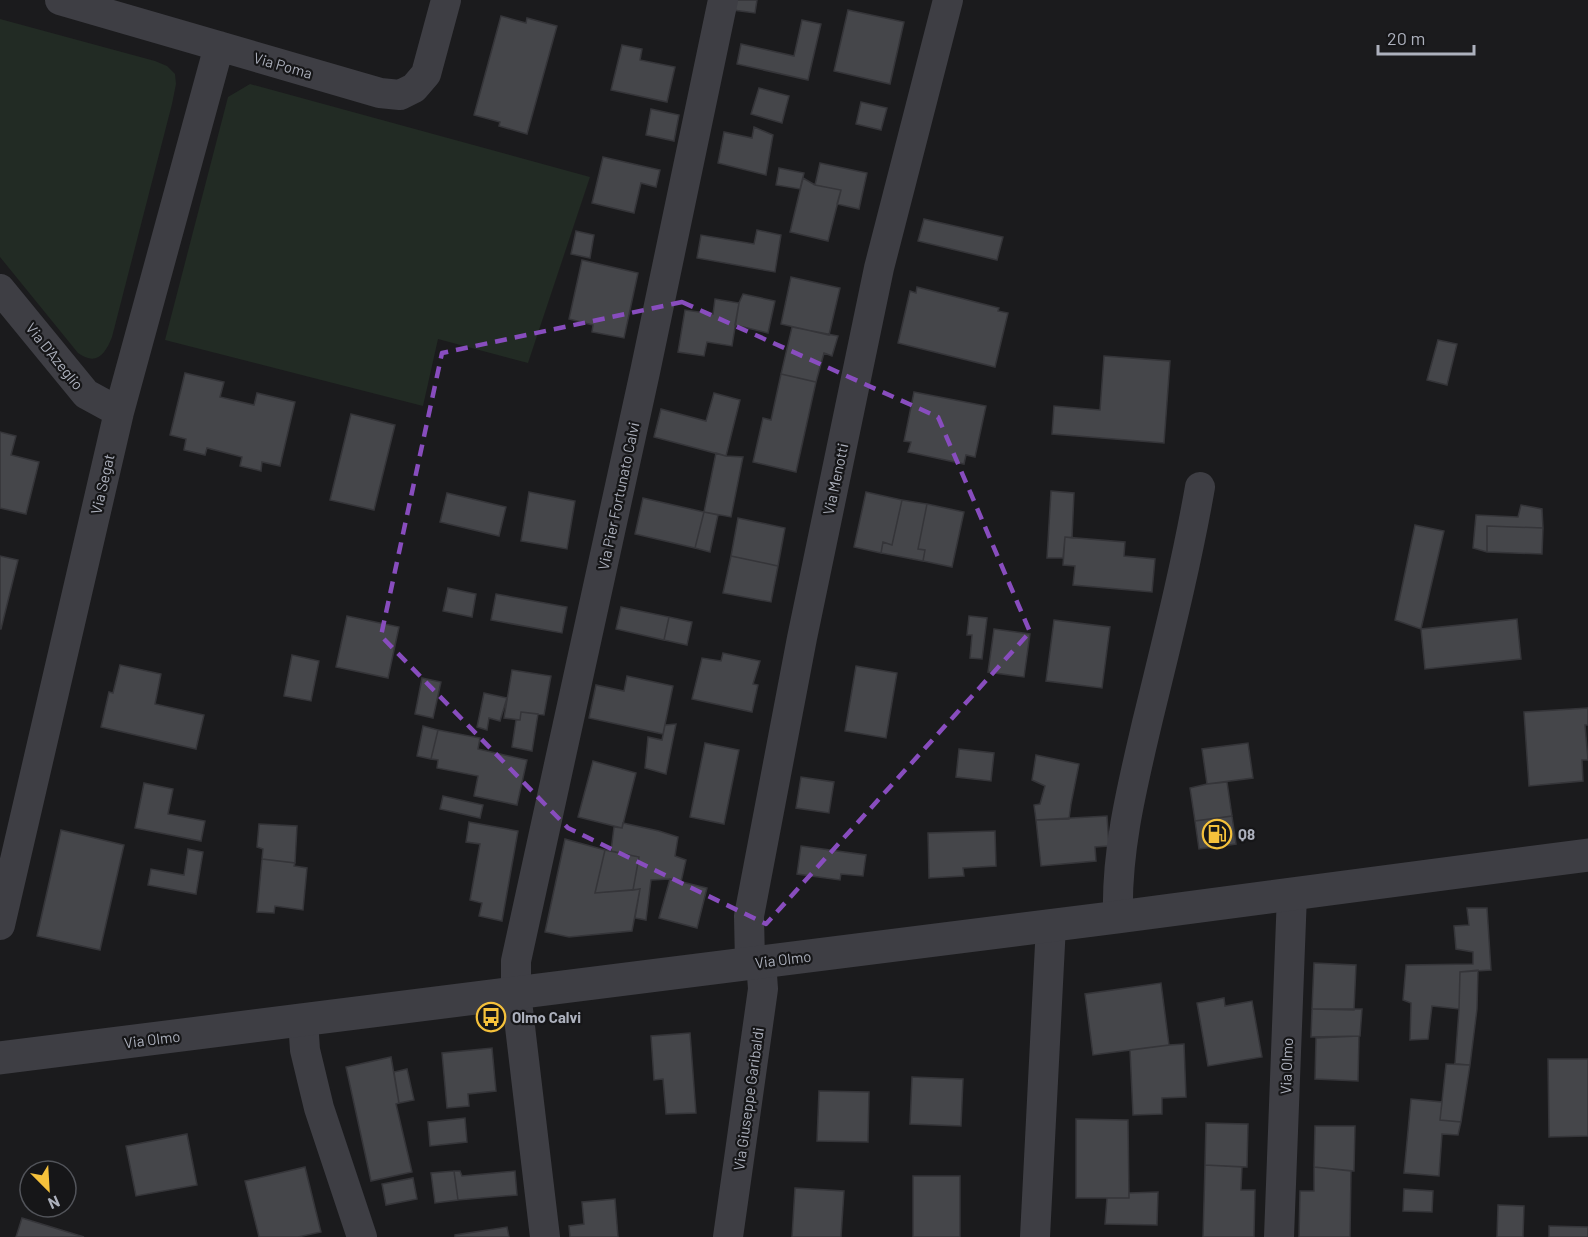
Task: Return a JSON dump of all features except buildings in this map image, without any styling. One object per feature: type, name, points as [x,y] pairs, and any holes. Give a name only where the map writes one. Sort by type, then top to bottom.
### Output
[{"type":"street","name":"Via Poma","points":[[60,0],[380,93],[400,95],[414,88],[426,74],[446,0]]},
{"type":"street","name":"Via Pier Fortunato Calvi","points":[[516,993],[516,961],[645,372],[723,0]]},
{"type":"street","name":"Via Menotti","points":[[756,962],[749,916],[802,638],[879,268],[948,0]]},
{"type":"street","name":"Via Segat","points":[[0,925],[119,412],[219,46]]},
{"type":"street","name":"Via D'Azeglio","points":[[0,289],[86,394],[119,412]]},
{"type":"street","points":[[1118,916],[1117,889],[1128,805],[1191,537],[1200,487]]},
{"type":"street","name":"Via Olmo","points":[[0,1058],[1588,855]]},
{"type":"street","name":"Via Olmo","points":[[1279,1237],[1292,894]]},
{"type":"street","points":[[1035,1237],[1051,925]]},
{"type":"street","name":"Via Giuseppe Garibaldi","points":[[728,1237],[763,989],[756,962]]},
{"type":"street","points":[[516,993],[545,1237]]},
{"type":"street","points":[[303,1020],[305,1050],[319,1108],[362,1237]]},
{"type":"highlighted area","points":[[682,302],[938,417],[1030,632],[766,924],[568,828],[381,636],[442,353]]},
{"type":"shaded area","points":[[0,19],[155,61],[167,66],[175,74],[176,84],[172,104],[112,337],[99,357],[90,359],[78,353],[0,257]]},
{"type":"shaded area","points":[[250,84],[590,177],[528,363],[438,339],[423,406],[165,340],[228,97]]},
{"type":"place","name":"Q8","points":[[1217,834]]},
{"type":"place","name":"Olmo Calvi","points":[[491,1017]]}]
